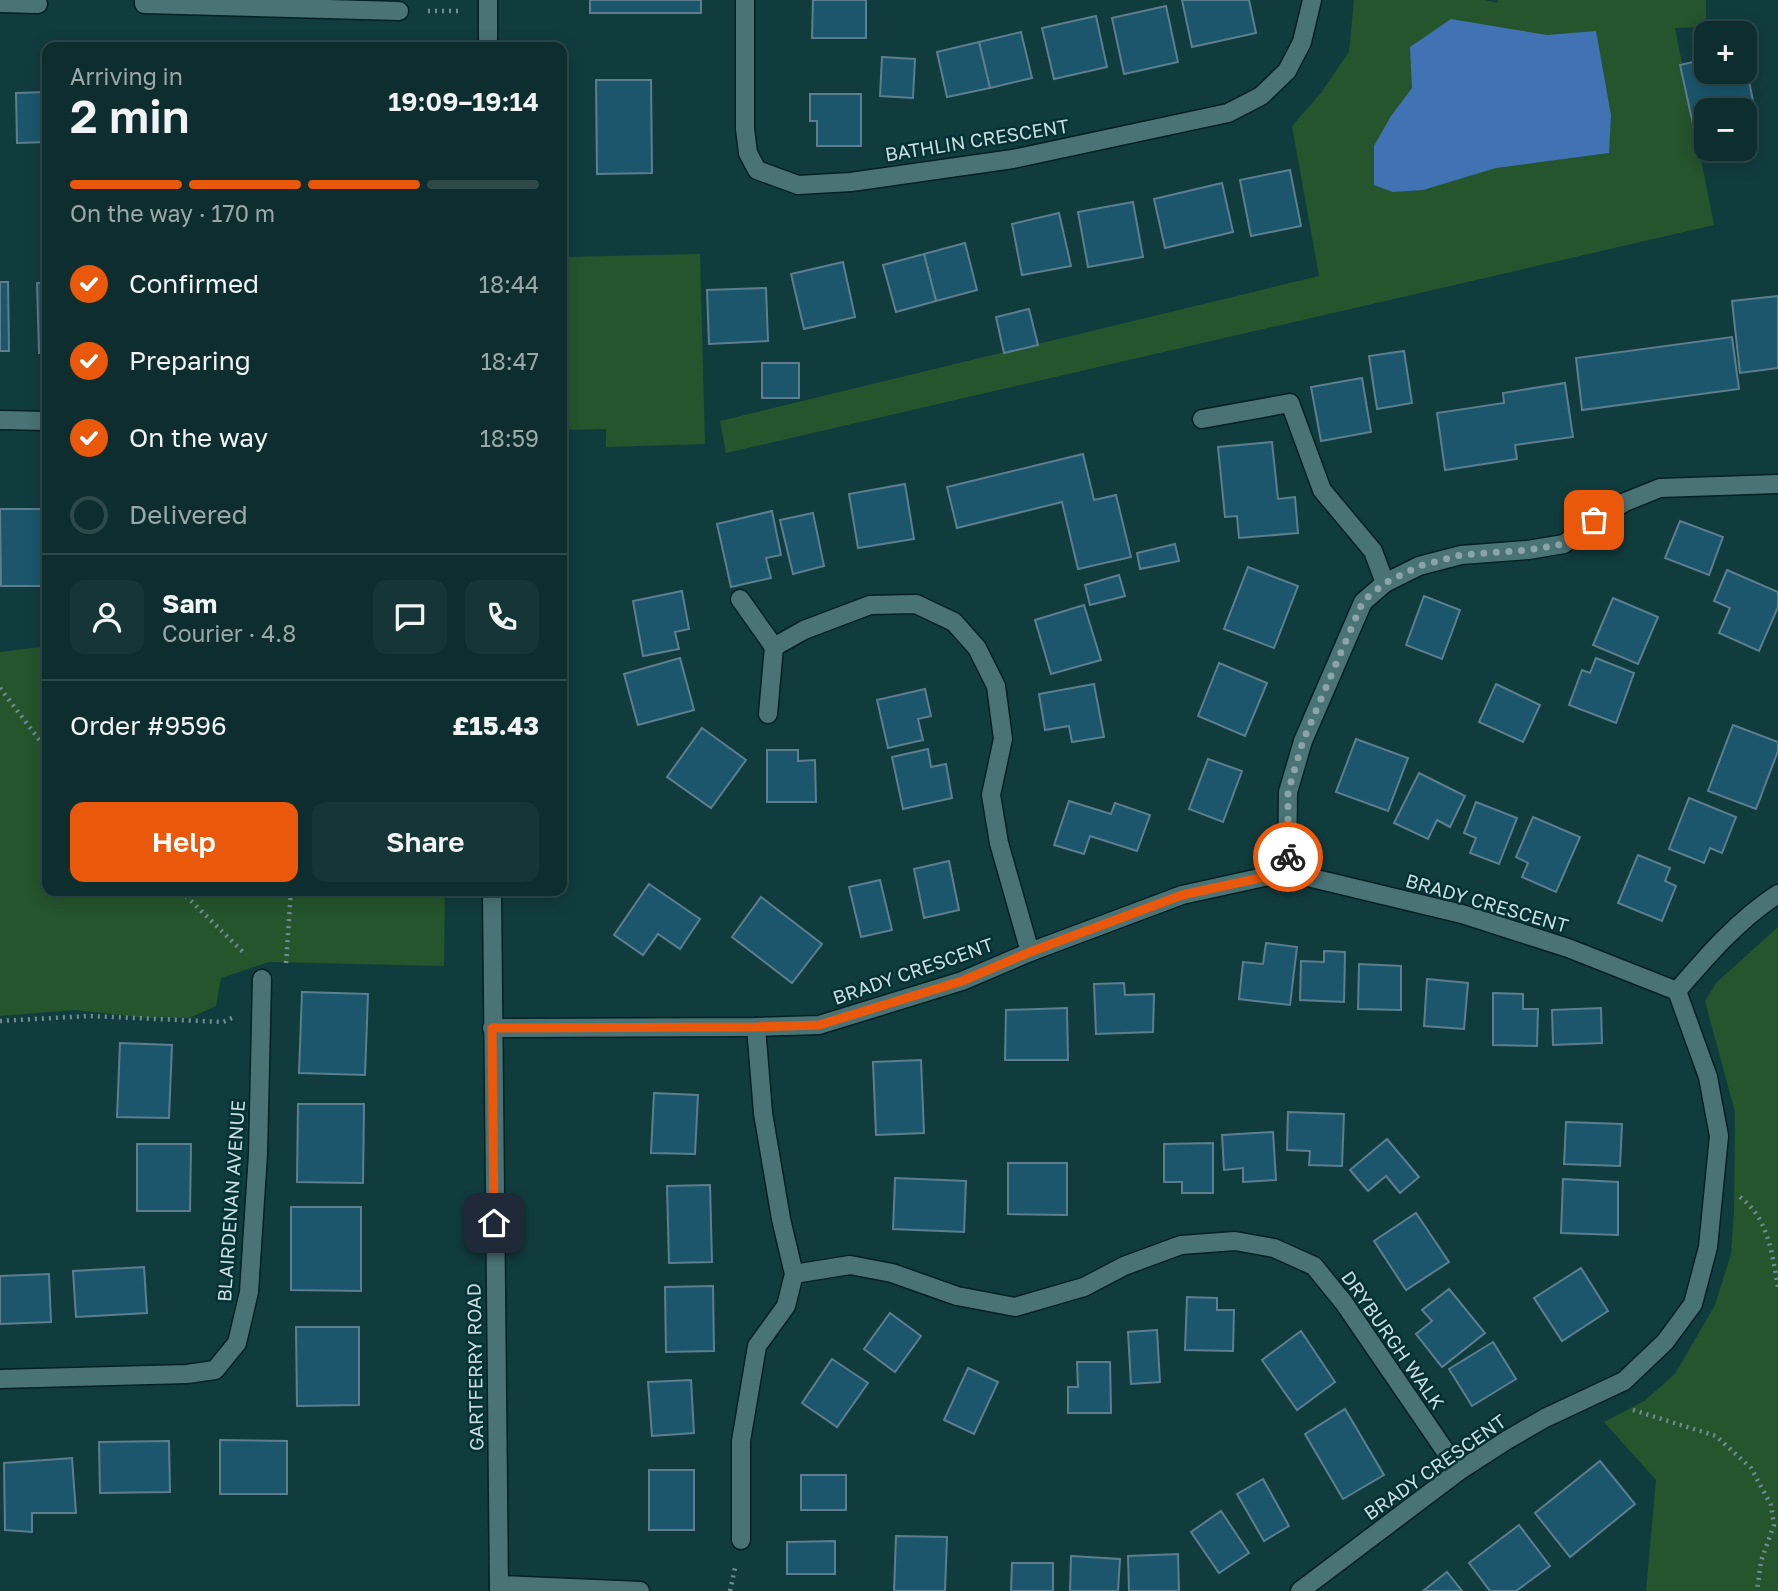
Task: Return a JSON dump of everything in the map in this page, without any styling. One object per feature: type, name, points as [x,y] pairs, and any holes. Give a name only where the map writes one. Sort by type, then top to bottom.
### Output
[{"type":"street","points":[[144,0],[144,4],[399,11]]},
{"type":"street","name":"BATHLIN CRESCENT","points":[[745,0],[745,129],[748,153],[757,170],[798,185],[851,182],[1013,159],[1228,113],[1261,96],[1287,71],[1302,42],[1312,0]]},
{"type":"street","points":[[0,3],[38,4]]},
{"type":"street","points":[[488,6],[488,42]]},
{"type":"street","points":[[1202,419],[1290,402],[1322,490],[1373,551],[1385,583]]},
{"type":"street","points":[[0,420],[42,421]]},
{"type":"street","points":[[1287,872],[1288,792],[1303,741],[1363,601],[1385,583],[1419,566],[1461,555],[1528,550],[1564,544],[1594,520],[1625,502],[1660,488],[1778,484]]},
{"type":"street","points":[[740,599],[775,647],[768,714]]},
{"type":"street","points":[[775,647],[804,630],[870,605],[916,604],[954,622],[977,648],[996,686],[1003,739],[991,795],[999,843],[1030,952]]},
{"type":"street","name":"BRADY CRESCENT","points":[[492,1028],[819,1025],[962,981],[1030,952],[1182,895],[1287,872],[1462,914],[1578,951],[1677,991],[1708,1077],[1719,1136],[1708,1247],[1693,1304],[1665,1342],[1624,1381],[1545,1418],[1459,1471],[1309,1588]]},
{"type":"street","points":[[1677,991],[1731,934],[1763,904],[1778,894]]},
{"type":"street","name":"GARTFERRY ROAD","points":[[492,896],[499,1588]]},
{"type":"street","name":"BLAIRDENAN AVENUE","points":[[0,1379],[187,1374],[215,1370],[237,1343],[249,1292],[258,1154],[262,979]]},
{"type":"street","points":[[741,1540],[741,1441],[757,1346],[786,1306],[794,1274],[781,1219],[763,1113],[756,1027]]},
{"type":"street","name":"DRYBURGH WALK","points":[[794,1274],[850,1265],[892,1273],[957,1296],[1015,1307],[1084,1287],[1124,1266],[1181,1245],[1235,1241],[1274,1248],[1314,1266],[1372,1341],[1459,1471]]},
{"type":"street","points":[[499,1588],[640,1591]]},
{"type":"path","points":[[399,11],[488,6]]},
{"type":"path","points":[[0,688],[42,743]]},
{"type":"path","points":[[186,896],[253,962],[262,979],[274,978],[286,965],[291,896]]},
{"type":"path","points":[[0,1021],[89,1016],[223,1022],[237,1016]]},
{"type":"path","points":[[1716,1181],[1750,1204],[1768,1232],[1778,1287]]},
{"type":"path","points":[[1597,1395],[1630,1409],[1716,1436],[1751,1468],[1771,1504],[1774,1525]]},
{"type":"path","points":[[1757,1591],[1761,1561],[1778,1515]]},
{"type":"green space","points":[[1354,0],[1485,0],[1497,3],[1498,0],[1706,0],[1706,21],[1694,21],[1694,27],[1675,28],[1694,124],[1694,161],[1701,161],[1714,225],[726,453],[720,421],[1319,276],[1292,126],[1321,93],[1349,52]]},
{"type":"green space","points":[[700,254],[705,444],[606,447],[606,429],[567,430],[567,257]]},
{"type":"green space","points":[[42,647],[42,896],[445,896],[444,966],[269,962],[221,978],[216,1006],[189,1018],[147,1018],[75,1010],[0,1016],[0,652]]},
{"type":"green space","points":[[1778,927],[1778,1591],[1646,1591],[1656,1480],[1604,1422],[1644,1401],[1675,1374],[1715,1305],[1731,1254],[1735,1112],[1705,1001],[1716,983]]},
{"type":"water","points":[[1451,19],[1547,35],[1596,31],[1611,115],[1609,153],[1496,168],[1423,190],[1393,192],[1374,185],[1374,146],[1391,116],[1412,88],[1410,47]]},
{"type":"building","points":[[590,0],[701,0],[701,13],[590,13]]},
{"type":"building","points":[[813,0],[866,0],[866,38],[812,38]]},
{"type":"building","points":[[1182,0],[1249,0],[1256,33],[1192,47]]},
{"type":"building","points":[[1166,6],[1178,62],[1124,74],[1112,18]]},
{"type":"building","points":[[1096,16],[1107,67],[1054,79],[1042,28]]},
{"type":"building","points":[[1021,32],[1032,78],[990,88],[979,42]]},
{"type":"building","points":[[979,42],[990,88],[947,97],[937,52]]},
{"type":"building","points":[[882,57],[915,59],[913,98],[880,96]]},
{"type":"building","points":[[1694,62],[1694,84],[1750,84],[1752,98],[1694,98],[1693,124],[1680,65]]},
{"type":"building","points":[[596,80],[651,80],[652,173],[597,174]]},
{"type":"building","points":[[42,92],[42,142],[17,143],[16,93]]},
{"type":"building","points":[[810,94],[861,94],[861,146],[817,146],[817,121],[810,121]]},
{"type":"building","points":[[1290,170],[1301,226],[1251,236],[1240,180]]},
{"type":"building","points":[[1222,183],[1233,232],[1165,248],[1154,199]]},
{"type":"building","points":[[1133,202],[1143,257],[1088,267],[1078,212]]},
{"type":"building","points":[[1059,213],[1071,266],[1022,275],[1012,224]]},
{"type":"building","points":[[965,243],[977,290],[936,301],[924,254]]},
{"type":"building","points":[[924,254],[936,301],[896,312],[883,265]]},
{"type":"building","points":[[843,262],[855,317],[804,329],[791,274]]},
{"type":"building","points":[[0,282],[8,282],[9,351],[0,351]]},
{"type":"building","points":[[37,283],[42,283],[42,353],[39,353]]},
{"type":"building","points":[[766,288],[768,341],[709,344],[707,290]]},
{"type":"building","points":[[1778,296],[1778,368],[1740,373],[1732,301]]},
{"type":"building","points":[[1029,309],[1038,345],[1004,353],[996,317]]},
{"type":"building","points":[[1732,337],[1739,389],[1582,410],[1576,358]]},
{"type":"building","points":[[1404,351],[1412,403],[1377,409],[1369,356]]},
{"type":"building","points":[[762,363],[799,363],[799,398],[762,398]]},
{"type":"building","points":[[1362,378],[1371,432],[1321,441],[1311,387]]},
{"type":"building","points":[[1565,383],[1573,437],[1515,445],[1517,459],[1445,470],[1437,413],[1504,403],[1503,393]]},
{"type":"building","points":[[1272,442],[1278,499],[1295,497],[1298,533],[1239,538],[1237,516],[1225,517],[1218,447]]},
{"type":"building","points":[[1083,454],[1094,500],[1116,495],[1131,557],[1078,569],[1062,502],[957,528],[947,487]]},
{"type":"building","points":[[905,484],[914,539],[858,548],[849,494]]},
{"type":"building","points":[[0,509],[42,509],[42,586],[1,586]]},
{"type":"building","points":[[772,511],[781,555],[766,558],[771,578],[731,587],[717,524]]},
{"type":"building","points":[[813,513],[824,566],[793,574],[780,520]]},
{"type":"building","points":[[1680,521],[1723,537],[1709,575],[1665,558]]},
{"type":"building","points":[[1175,544],[1179,561],[1140,569],[1137,553]]},
{"type":"building","points":[[1248,567],[1298,586],[1274,648],[1224,629]]},
{"type":"building","points":[[1727,570],[1778,592],[1778,607],[1759,651],[1719,633],[1730,608],[1714,601]]},
{"type":"building","points":[[1119,575],[1125,596],[1090,605],[1085,585]]},
{"type":"building","points":[[682,591],[689,629],[675,632],[679,649],[643,656],[633,601]]},
{"type":"building","points":[[1424,596],[1460,610],[1442,659],[1406,645]]},
{"type":"building","points":[[1613,598],[1658,617],[1638,664],[1593,645]]},
{"type":"building","points":[[1084,605],[1101,660],[1051,674],[1035,620]]},
{"type":"building","points":[[680,658],[694,710],[638,725],[624,674]]},
{"type":"building","points":[[1596,658],[1634,673],[1616,723],[1569,705],[1582,670],[1590,673]]},
{"type":"building","points":[[1219,663],[1267,683],[1245,736],[1198,716]]},
{"type":"building","points":[[1094,684],[1104,737],[1072,742],[1069,726],[1045,730],[1039,694]]},
{"type":"building","points":[[1496,684],[1540,705],[1523,742],[1479,722]]},
{"type":"building","points":[[925,689],[931,716],[918,719],[923,740],[888,748],[877,700]]},
{"type":"building","points":[[1733,725],[1778,742],[1778,751],[1756,809],[1708,791]]},
{"type":"building","points":[[702,728],[746,760],[711,808],[667,777]]},
{"type":"building","points":[[1356,739],[1408,758],[1388,811],[1336,792]]},
{"type":"building","points":[[928,749],[931,767],[946,764],[952,798],[903,809],[892,757]]},
{"type":"building","points":[[767,750],[798,750],[798,761],[815,760],[816,802],[767,802]]},
{"type":"building","points":[[1208,759],[1242,771],[1223,822],[1189,809]]},
{"type":"building","points":[[1419,773],[1465,796],[1450,827],[1437,820],[1428,839],[1394,823]]},
{"type":"building","points":[[1689,798],[1736,817],[1722,853],[1710,848],[1704,863],[1669,849]]},
{"type":"building","points":[[1069,801],[1111,814],[1115,803],[1150,815],[1137,851],[1090,836],[1084,854],[1054,845]]},
{"type":"building","points":[[1476,802],[1517,818],[1499,864],[1470,853],[1476,838],[1464,833]]},
{"type":"building","points":[[1533,817],[1580,837],[1556,892],[1522,877],[1528,863],[1516,857]]},
{"type":"building","points":[[1638,855],[1670,868],[1665,881],[1676,886],[1662,921],[1618,903]]},
{"type":"building","points":[[949,861],[959,910],[924,918],[914,869]]},
{"type":"building","points":[[880,880],[892,930],[861,937],[849,887]]},
{"type":"building","points":[[649,884],[700,919],[680,949],[658,934],[643,955],[614,935]]},
{"type":"building","points":[[761,897],[822,944],[792,983],[732,937]]},
{"type":"building","points":[[1266,943],[1297,947],[1290,1005],[1239,999],[1243,962],[1263,964]]},
{"type":"building","points":[[1324,951],[1345,952],[1344,1002],[1300,1000],[1301,961],[1324,962]]},
{"type":"building","points":[[1359,964],[1401,966],[1401,1010],[1358,1009]]},
{"type":"building","points":[[1427,979],[1468,983],[1464,1029],[1424,1026]]},
{"type":"building","points":[[1124,983],[1125,995],[1154,994],[1153,1032],[1096,1034],[1094,984]]},
{"type":"building","points":[[302,992],[368,994],[365,1075],[299,1073]]},
{"type":"building","points":[[1493,993],[1523,994],[1523,1009],[1538,1009],[1537,1046],[1493,1045]]},
{"type":"building","points":[[1067,1008],[1068,1060],[1005,1060],[1006,1010]]},
{"type":"building","points":[[1601,1008],[1602,1043],[1553,1045],[1552,1010]]},
{"type":"building","points":[[120,1043],[172,1045],[169,1118],[117,1117]]},
{"type":"building","points":[[921,1060],[924,1133],[876,1135],[873,1062]]},
{"type":"building","points":[[654,1093],[698,1095],[695,1154],[651,1153]]},
{"type":"building","points":[[298,1104],[364,1104],[363,1183],[297,1182]]},
{"type":"building","points":[[1288,1112],[1344,1114],[1342,1166],[1309,1165],[1310,1151],[1287,1150]]},
{"type":"building","points":[[1566,1122],[1622,1124],[1620,1166],[1564,1164]]},
{"type":"building","points":[[1273,1132],[1276,1180],[1243,1182],[1243,1168],[1224,1170],[1222,1135]]},
{"type":"building","points":[[1387,1139],[1419,1177],[1400,1193],[1386,1176],[1368,1191],[1350,1170]]},
{"type":"building","points":[[1213,1143],[1213,1193],[1182,1193],[1182,1182],[1164,1182],[1164,1144]]},
{"type":"building","points":[[137,1144],[191,1144],[190,1211],[137,1211]]},
{"type":"building","points":[[1008,1163],[1067,1163],[1067,1215],[1008,1214]]},
{"type":"building","points":[[895,1178],[966,1181],[964,1232],[893,1229]]},
{"type":"building","points":[[1563,1179],[1618,1182],[1618,1235],[1561,1233]]},
{"type":"building","points":[[710,1185],[712,1262],[669,1263],[667,1186]]},
{"type":"building","points":[[291,1207],[361,1207],[361,1291],[291,1290]]},
{"type":"building","points":[[1416,1213],[1449,1262],[1406,1290],[1374,1241]]},
{"type":"building","points":[[144,1267],[147,1313],[76,1317],[73,1271]]},
{"type":"building","points":[[1581,1268],[1608,1311],[1562,1341],[1534,1298]]},
{"type":"building","points":[[49,1274],[51,1322],[0,1324],[0,1276]]},
{"type":"building","points":[[713,1286],[714,1351],[666,1352],[665,1287]]},
{"type":"building","points":[[1449,1289],[1485,1333],[1442,1367],[1416,1334],[1432,1321],[1422,1310]]},
{"type":"building","points":[[1187,1297],[1217,1298],[1217,1310],[1234,1310],[1233,1351],[1185,1350]]},
{"type":"building","points":[[890,1313],[921,1336],[895,1372],[864,1349]]},
{"type":"building","points":[[296,1327],[359,1327],[359,1405],[297,1406]]},
{"type":"building","points":[[1157,1330],[1160,1382],[1131,1384],[1128,1332]]},
{"type":"building","points":[[1301,1331],[1335,1382],[1297,1410],[1262,1360]]},
{"type":"building","points":[[1493,1342],[1516,1379],[1472,1406],[1449,1369]]},
{"type":"building","points":[[832,1359],[868,1383],[837,1427],[802,1403]]},
{"type":"building","points":[[1077,1362],[1110,1362],[1111,1413],[1068,1413],[1068,1387],[1078,1387]]},
{"type":"building","points":[[968,1368],[998,1382],[974,1434],[944,1420]]},
{"type":"building","points":[[691,1380],[694,1433],[652,1436],[648,1382]]},
{"type":"building","points":[[1345,1409],[1384,1475],[1343,1499],[1305,1434]]},
{"type":"building","points":[[220,1440],[287,1441],[287,1494],[220,1494]]},
{"type":"building","points":[[169,1441],[170,1492],[100,1493],[99,1442]]},
{"type":"building","points":[[72,1458],[76,1513],[32,1513],[32,1532],[5,1530],[4,1463]]},
{"type":"building","points":[[1600,1461],[1635,1504],[1570,1557],[1535,1513]]},
{"type":"building","points":[[649,1470],[694,1470],[694,1530],[649,1530]]},
{"type":"building","points":[[801,1475],[846,1475],[846,1510],[801,1510]]},
{"type":"building","points":[[1263,1479],[1289,1526],[1264,1541],[1237,1494]]},
{"type":"building","points":[[1221,1511],[1249,1553],[1219,1573],[1191,1532]]},
{"type":"building","points":[[1519,1525],[1550,1566],[1516,1591],[1490,1591],[1469,1563]]},
{"type":"building","points":[[896,1536],[947,1537],[945,1591],[894,1591]]},
{"type":"building","points":[[835,1541],[835,1574],[787,1574],[787,1542]]},
{"type":"building","points":[[1178,1554],[1179,1591],[1129,1591],[1128,1556]]},
{"type":"building","points":[[1071,1556],[1120,1559],[1118,1591],[1070,1591]]},
{"type":"building","points":[[1012,1563],[1053,1563],[1053,1591],[1011,1591]]},
{"type":"building","points":[[1447,1572],[1462,1591],[1423,1591]]},
{"type":"way so far","points":[[1288,857],[1288,792],[1303,741],[1333,677],[1363,601],[1385,583],[1419,566],[1461,555],[1528,550],[1564,544],[1594,520]]},
{"type":"route","points":[[494,1223],[492,1028],[819,1025],[962,981],[1030,952],[1182,895],[1287,872],[1288,857]]}]
